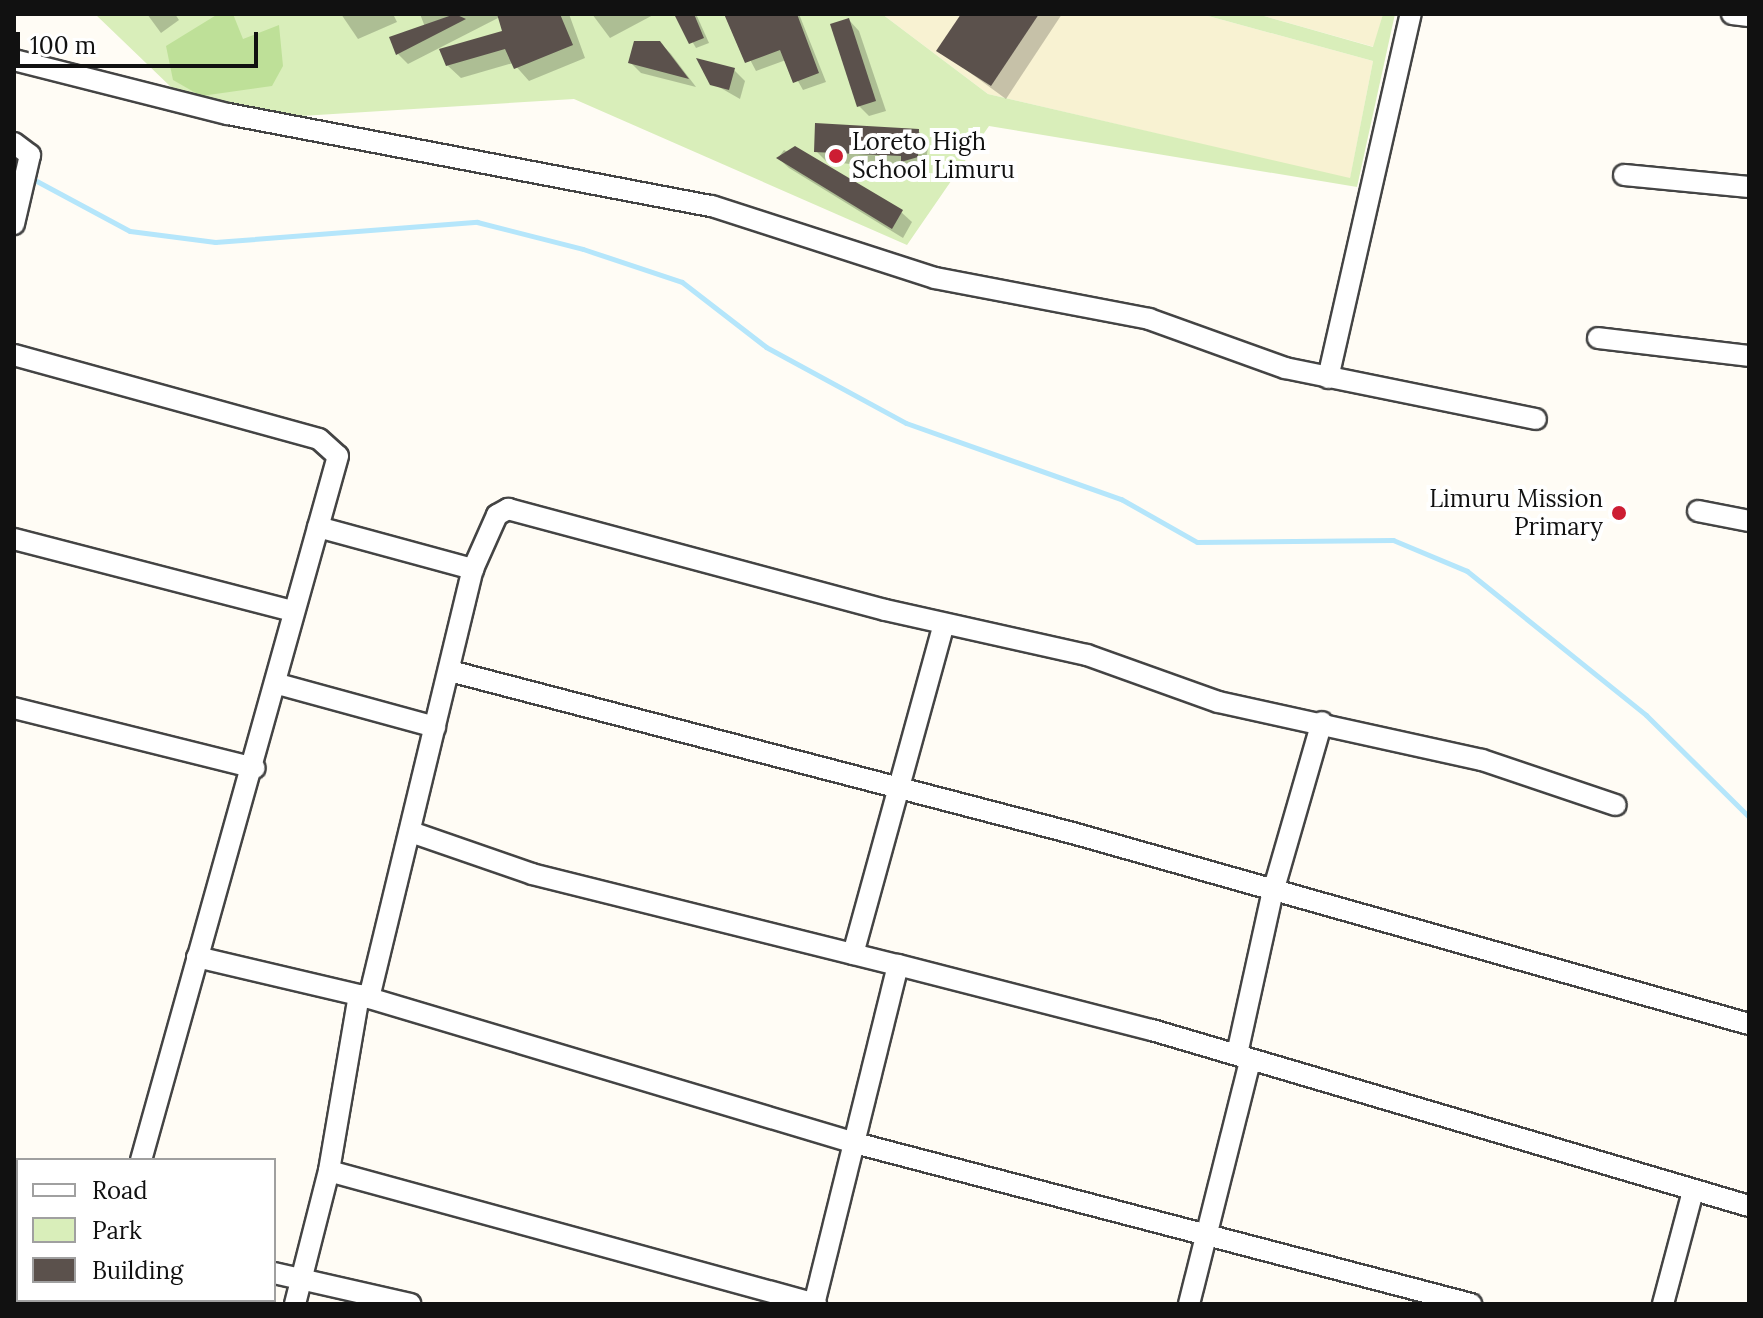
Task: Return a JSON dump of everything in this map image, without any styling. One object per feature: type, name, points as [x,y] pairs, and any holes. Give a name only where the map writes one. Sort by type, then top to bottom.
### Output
[{"type":"street","points":[[1328,378],[1411,14]]},
{"type":"street","points":[[1732,14],[1749,16]]},
{"type":"street","points":[[14,60],[228,114],[712,206],[935,278],[1149,319],[1328,378],[1536,419]]},
{"type":"street","points":[[14,143],[30,155],[14,224]]},
{"type":"street","points":[[1624,175],[1749,187]]},
{"type":"street","points":[[1598,338],[1749,356]]},
{"type":"street","points":[[14,355],[319,439],[338,456],[292,611],[278,684],[255,768],[197,957],[142,1158]]},
{"type":"street","points":[[295,1304],[329,1171],[364,997],[411,832],[473,569],[497,515],[523,510],[944,624],[1087,655],[1218,702],[1322,722],[1482,760],[1616,805]]},
{"type":"street","points":[[1698,511],[1749,521]]},
{"type":"street","points":[[318,527],[473,569]]},
{"type":"street","points":[[14,539],[292,611]]},
{"type":"street","points":[[853,954],[895,786],[944,624]]},
{"type":"street","points":[[450,671],[895,786],[1272,895],[1749,1024]]},
{"type":"street","points":[[278,684],[435,727]]},
{"type":"street","points":[[14,708],[255,768]]},
{"type":"street","points":[[1189,1304],[1244,1058],[1272,895],[1322,722]]},
{"type":"street","points":[[411,832],[532,874],[898,965],[1244,1058],[1749,1206]]},
{"type":"street","points":[[197,957],[364,997],[855,1143],[1471,1304]]},
{"type":"street","points":[[329,1171],[815,1304],[898,965]]},
{"type":"street","points":[[1663,1304],[1693,1191]]},
{"type":"street","points":[[276,1274],[411,1304]]},
{"type":"shaded area","points":[[882,14],[1201,14],[1373,61],[1350,179],[988,94]]},
{"type":"shaded area","points":[[1257,14],[1383,14],[1374,47]]},
{"type":"green space","name":"Loreto High School Limuru","points":[[95,14],[882,14],[988,94],[1350,178],[1373,61],[1201,14],[1257,14],[1373,47],[1383,14],[1395,14],[1357,187],[989,126],[907,245],[574,99],[285,117],[210,104],[172,88]]},
{"type":"green space","points":[[218,14],[233,14],[243,39],[279,25],[283,66],[272,86],[201,96],[173,80],[166,46]]},
{"type":"building","points":[[455,14],[466,19],[396,55],[389,37]]},
{"type":"building","points":[[497,14],[560,14],[573,45],[514,69],[505,49],[446,66],[439,49],[502,31]]},
{"type":"building","points":[[674,14],[694,14],[704,38],[689,44]]},
{"type":"building","points":[[724,14],[797,14],[819,73],[793,83],[780,50],[745,63]]},
{"type":"building","points":[[961,14],[1039,14],[991,86],[936,51]]},
{"type":"building","points":[[849,18],[876,101],[857,107],[830,24]]},
{"type":"building","points":[[634,41],[660,41],[689,79],[628,63]]},
{"type":"building","points":[[696,58],[735,68],[729,90],[710,85]]},
{"type":"building","points":[[815,123],[919,129],[918,157],[901,162],[901,156],[814,152]]},
{"type":"building","points":[[795,146],[903,210],[892,229],[776,158]]},
{"type":"waterway","points":[[31,178],[130,231],[215,242],[477,222],[583,249],[682,282],[766,347],[906,423],[1121,499],[1197,542],[1393,540],[1467,571],[1646,715],[1749,817]]},
{"type":"place","name":"Loreto High School Limuru","points":[[836,156]]},
{"type":"place","name":"Limuru Mission Primary","points":[[1619,513]]}]
